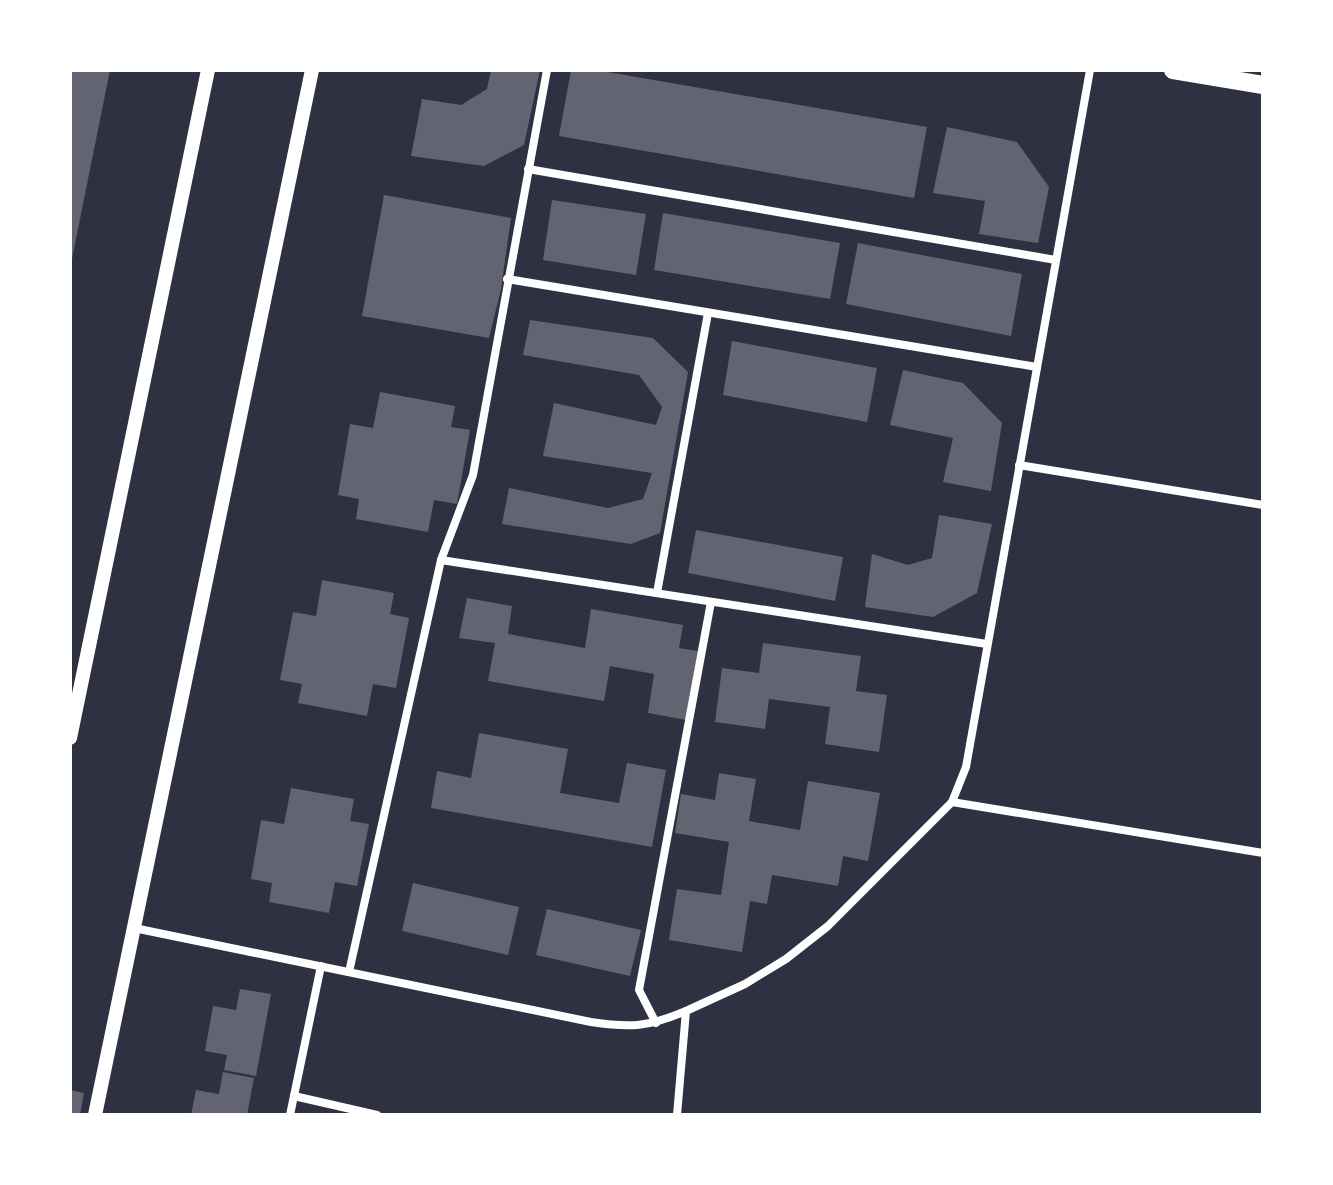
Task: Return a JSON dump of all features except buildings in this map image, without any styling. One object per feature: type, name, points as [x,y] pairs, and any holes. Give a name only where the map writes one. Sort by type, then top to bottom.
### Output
[{"type":"main road","points":[[1173,70],[1263,85]]},
{"type":"street","points":[[70,738],[208,70]]},
{"type":"street","points":[[95,1115],[312,70]]},
{"type":"street","points":[[349,972],[441,560],[473,475],[547,70]]},
{"type":"street","points":[[134,928],[625,1027],[656,1023],[745,984],[818,935],[952,802],[966,767],[1090,70]]},
{"type":"street","points":[[528,169],[1056,260]]},
{"type":"street","points":[[507,279],[1037,367]]},
{"type":"street","points":[[657,593],[708,313]]},
{"type":"street","points":[[1019,465],[1263,505]]},
{"type":"street","points":[[441,560],[987,644]]},
{"type":"street","points":[[656,1023],[639,990],[711,602]]},
{"type":"street","points":[[952,802],[1263,853]]},
{"type":"street","points":[[290,1115],[321,966]]},
{"type":"street","points":[[677,1115],[686,1011]]},
{"type":"street","points":[[294,1096],[377,1115]]}]
